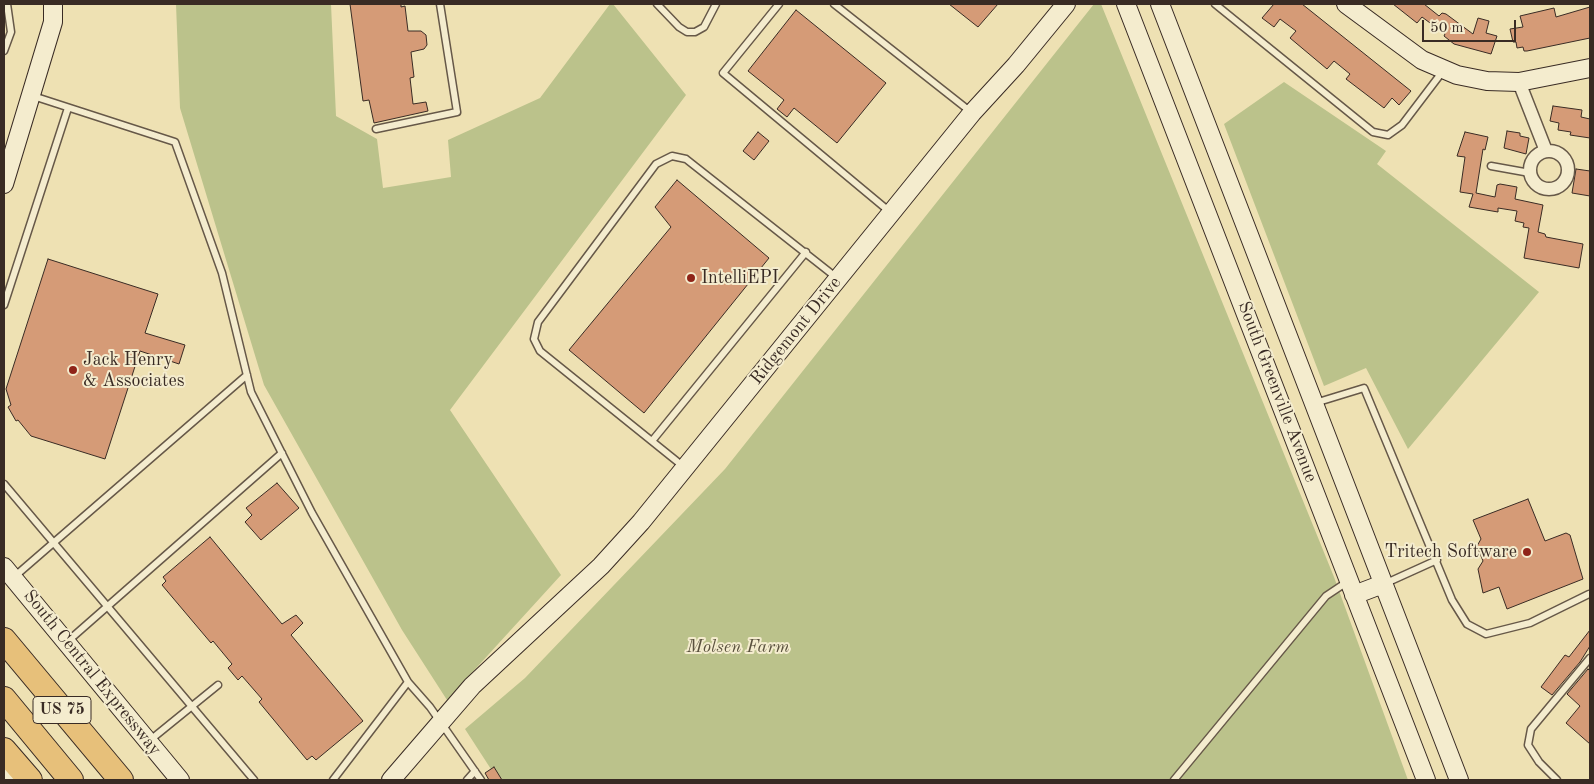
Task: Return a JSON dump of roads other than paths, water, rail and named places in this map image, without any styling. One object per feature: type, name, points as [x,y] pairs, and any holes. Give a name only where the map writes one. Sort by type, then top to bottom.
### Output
[{"type":"highway","name":"US 75","points":[[4,640],[121,780]]},
{"type":"highway","name":"US 75","points":[[4,699],[71,780]]},
{"type":"highway","points":[[4,750],[30,780]]},
{"type":"main road","points":[[4,184],[13,147],[32,96],[53,22],[53,4]]},
{"type":"main road","name":"Ridgemont Drive","points":[[391,780],[472,686],[601,566],[685,467],[972,113],[1016,66],[1066,4]]},
{"type":"main road","name":"South Greenville Avenue","points":[[1126,4],[1426,780]]},
{"type":"main road","name":"South Greenville Avenue","points":[[1160,4],[1249,230],[1313,403],[1459,780]]},
{"type":"main road","points":[[1346,4],[1422,60],[1443,70],[1480,80],[1520,82],[1590,68]]},
{"type":"main road","name":"South Central Expressway","points":[[8,572],[180,780]]},
{"type":"main road","points":[[1351,588],[1383,584]]},
{"type":"main road","points":[[4,777],[7,780]]},
{"type":"street","points":[[1520,82],[1546,152]]},
{"type":"street","points":[[1546,152],[1560,155],[1566,160],[1568,168],[1564,182],[1559,187],[1544,189],[1538,185],[1530,173],[1534,159],[1546,152]]},
{"type":"lane","points":[[4,51],[11,32],[7,4]]},
{"type":"lane","points":[[376,129],[457,112],[440,4]]},
{"type":"lane","points":[[657,4],[679,27],[687,32],[695,32],[704,27],[716,4]]},
{"type":"lane","points":[[779,4],[723,73],[891,214]]},
{"type":"lane","points":[[834,4],[972,113]]},
{"type":"lane","points":[[1215,4],[1373,132],[1388,135],[1402,125],[1443,70]]},
{"type":"lane","points":[[32,96],[175,142],[222,273],[251,392],[316,522],[408,682],[430,707],[440,724],[481,780]]},
{"type":"lane","points":[[4,305],[68,108]]},
{"type":"lane","points":[[685,467],[540,351],[534,339],[538,322],[656,164],[672,156],[686,158],[838,279]]},
{"type":"lane","points":[[1491,166],[1530,173]]},
{"type":"lane","points":[[652,441],[806,252]]},
{"type":"lane","points":[[8,572],[53,543],[247,375]]},
{"type":"lane","points":[[1313,403],[1364,388],[1452,600],[1467,624],[1486,634],[1530,623],[1589,594]]},
{"type":"lane","points":[[67,642],[282,453]]},
{"type":"lane","points":[[4,484],[254,780]]},
{"type":"lane","points":[[1383,584],[1437,560]]},
{"type":"lane","points":[[1174,780],[1326,596],[1351,588]]},
{"type":"lane","points":[[1557,780],[1539,762],[1528,745],[1531,730],[1590,658]]},
{"type":"lane","points":[[333,780],[408,682]]},
{"type":"lane","points":[[148,742],[218,685]]},
{"type":"lane","points":[[467,780],[475,771]]},
{"type":"place","name":"IntelliEPI","points":[[691,278]]},
{"type":"place","name":"Jack Henry & Associates","points":[[73,370]]},
{"type":"place","name":"Tritech Software","points":[[1527,552]]},
{"type":"park label","name":"Molsen Farm","points":[[738,647]]}]
